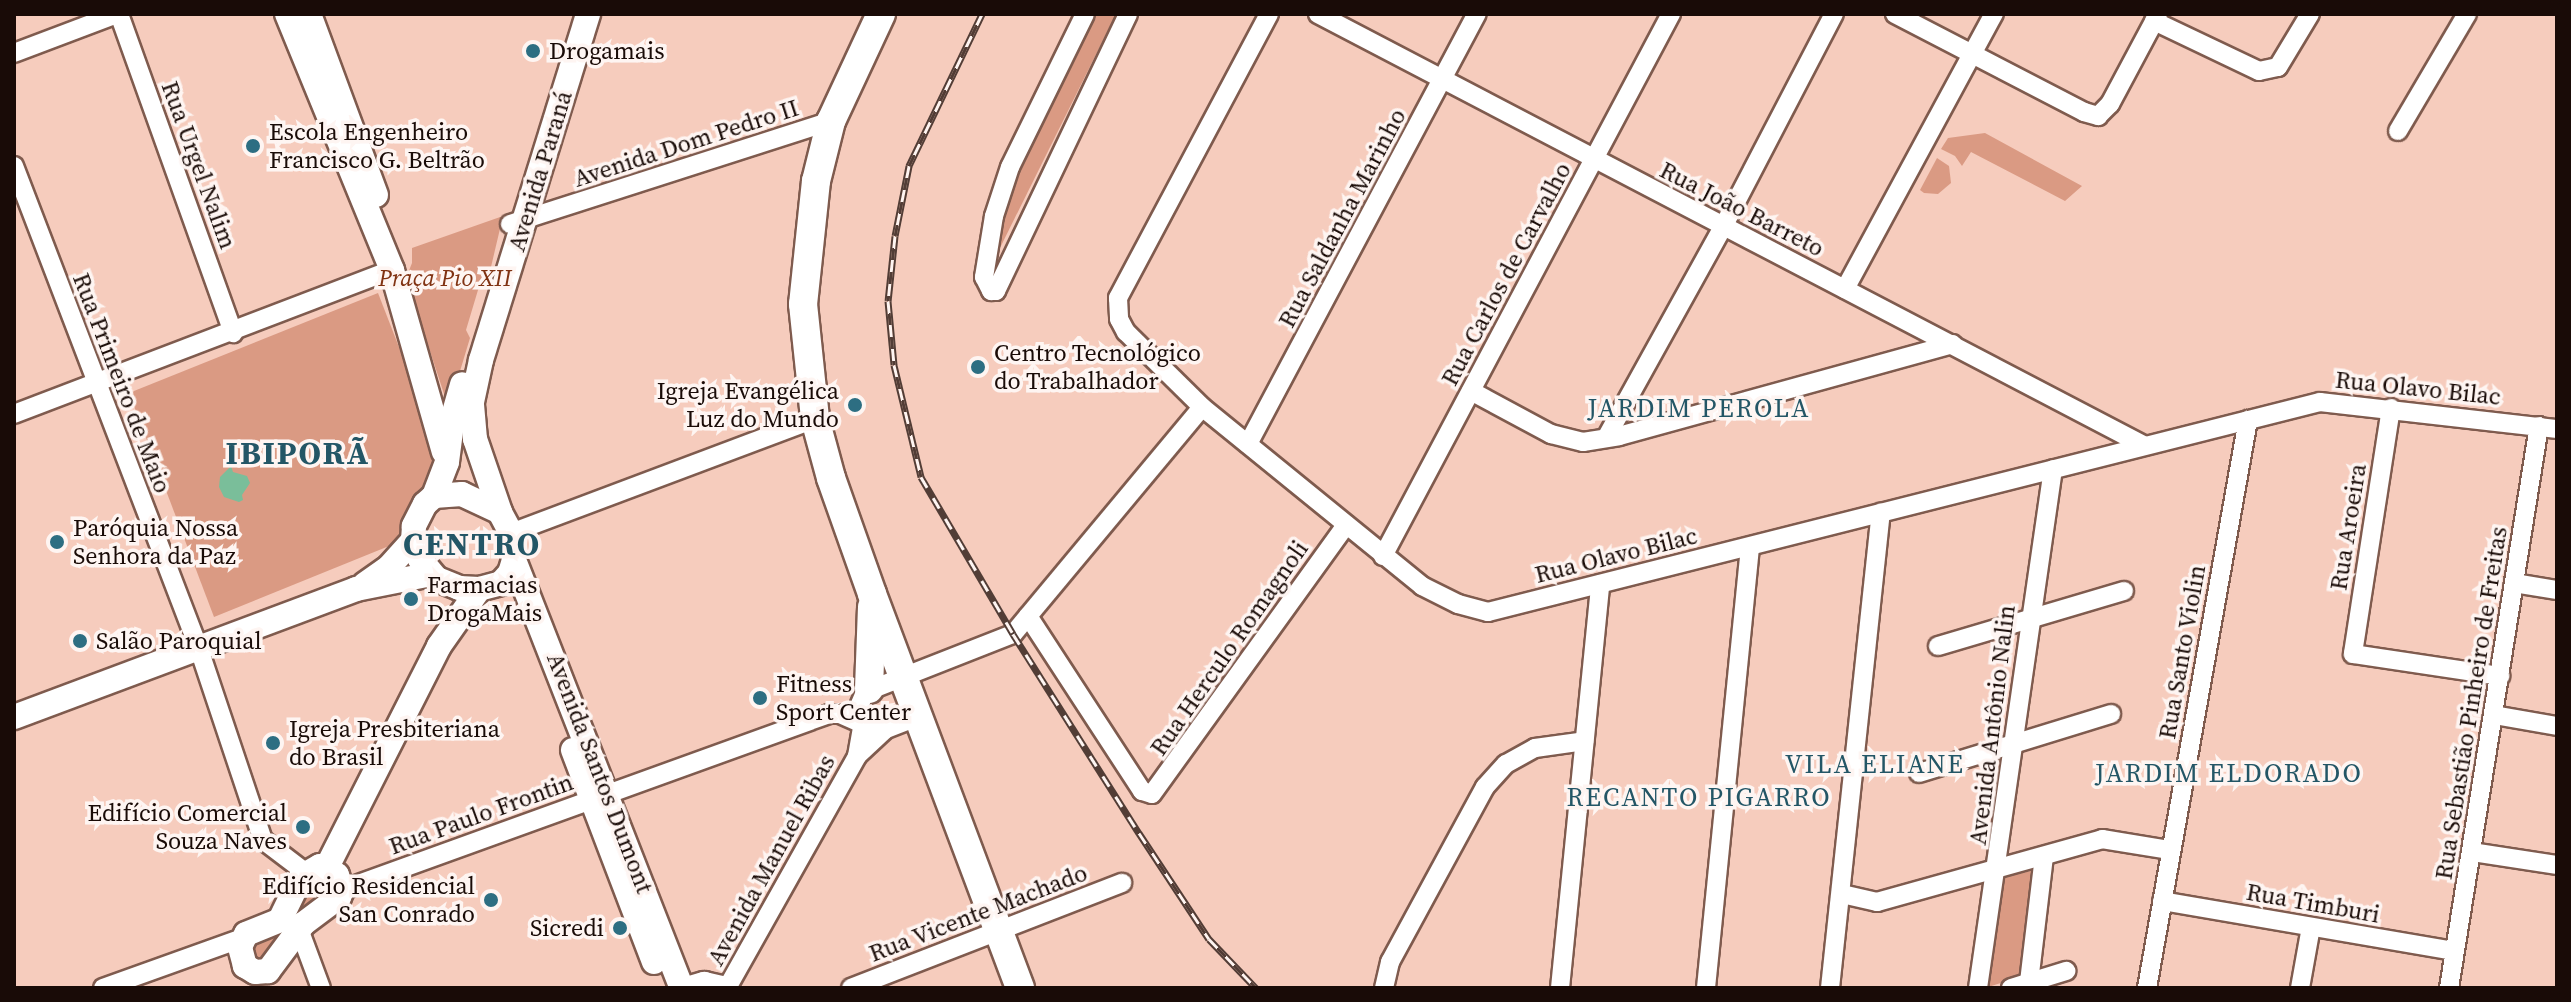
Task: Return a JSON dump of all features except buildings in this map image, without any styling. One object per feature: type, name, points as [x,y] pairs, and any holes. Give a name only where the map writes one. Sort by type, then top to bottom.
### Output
[{"type":"main road","points":[[287,14],[322,76],[395,246],[392,270],[447,462]]},
{"type":"main road","points":[[309,14],[322,76]]},
{"type":"main road","name":"Avenida Paraná","points":[[558,92],[573,14]]},
{"type":"main road","name":"Avenida Paraná","points":[[434,496],[447,462],[453,416],[558,92],[588,14]]},
{"type":"main road","points":[[881,14],[831,121],[816,181],[803,304],[815,419],[831,478],[872,594],[1020,988]]},
{"type":"main road","name":"Avenida Paraná","points":[[506,523],[480,457],[470,414],[481,360],[518,222]]},
{"type":"main road","points":[[14,717],[356,589],[389,567],[413,540],[418,514],[434,496],[462,494],[506,523],[514,560],[510,573],[490,586],[439,646],[316,870],[280,920],[274,925],[251,930],[243,938],[241,961],[255,980],[271,969],[299,929],[335,902],[342,890],[337,875],[316,870]]},
{"type":"main road","points":[[413,540],[440,579],[450,606],[439,646]]},
{"type":"main road","name":"Avenida Santos Dumont","points":[[514,560],[600,796],[665,988]]},
{"type":"main road","points":[[356,589],[440,579],[490,586]]},
{"type":"main road","name":"Avenida Santos Dumont","points":[[490,586],[529,634],[682,988]]},
{"type":"main road","points":[[869,689],[872,594]]},
{"type":"main road","points":[[690,988],[704,984],[725,988]]},
{"type":"street","points":[[14,53],[118,14]]},
{"type":"street","name":"Rua Urgel Nalim","points":[[118,14],[233,333]]},
{"type":"street","points":[[1085,14],[1010,167],[990,232],[984,277],[988,289],[996,291],[1128,14]]},
{"type":"street","name":"Rua Olavo Bilac","points":[[1269,14],[1123,288],[1116,308],[1126,332],[1202,407],[1383,556],[1422,586],[1458,604],[1488,612],[2320,402],[2548,427]]},
{"type":"street","name":"Rua João Barreto","points":[[1318,14],[2143,445]]},
{"type":"street","name":"Rua Saldanha Marinho","points":[[1248,444],[1477,14]]},
{"type":"street","name":"Rua Carlos de Carvalho","points":[[1383,556],[1671,14]]},
{"type":"street","points":[[1606,438],[1723,227],[1834,14]]},
{"type":"street","points":[[1895,14],[2084,112],[2103,114],[2156,18],[2259,71],[2278,67],[2310,14]]},
{"type":"street","points":[[1845,289],[1994,14]]},
{"type":"street","points":[[2398,131],[2467,14]]},
{"type":"street","name":"Avenida Dom Pedro II","points":[[518,222],[831,121]]},
{"type":"street","name":"Rua Primeiro de Maio","points":[[14,166],[199,649],[263,840],[316,870]]},
{"type":"street","points":[[14,414],[392,270]]},
{"type":"street","points":[[1471,391],[1551,434],[1583,442],[1953,344]]},
{"type":"street","points":[[869,689],[1013,634],[1202,407]]},
{"type":"street","name":"Rua Aroeira","points":[[2391,408],[2353,654],[2500,676]]},
{"type":"street","points":[[506,523],[815,419]]},
{"type":"street","name":"Rua Santo Violin","points":[[2147,988],[2248,420]]},
{"type":"street","name":"Rua Sebastião Pinheiro de Freitas","points":[[2449,988],[2514,583],[2548,427]]},
{"type":"street","name":"Avenida Antônio Nalin","points":[[1978,988],[1997,870],[2029,618],[2053,469]]},
{"type":"street","points":[[1830,988],[1881,513]]},
{"type":"street","name":"Rua Herculo Romagnoli","points":[[1028,616],[1142,791],[1149,795],[1157,792],[1346,525]]},
{"type":"street","points":[[1706,988],[1750,547]]},
{"type":"street","points":[[2514,583],[2557,590]]},
{"type":"street","points":[[1560,988],[1600,584]]},
{"type":"street","points":[[1938,646],[2124,591]]},
{"type":"street","name":"Avenida Manuel Ribas","points":[[857,756],[863,722],[860,704],[869,689]]},
{"type":"street","name":"Rua Paulo Frontin","points":[[342,890],[829,714],[840,714],[873,729],[886,729]]},
{"type":"street","points":[[1919,773],[2111,714]]},
{"type":"street","points":[[2494,715],[2557,726]]},
{"type":"street","name":"Avenida Manuel Ribas","points":[[725,988],[857,756],[886,729],[917,717]]},
{"type":"street","points":[[1384,988],[1390,962],[1485,787],[1506,764],[1535,748],[1585,741]]},
{"type":"street","points":[[1842,894],[1877,902],[2107,839],[2170,850]]},
{"type":"street","points":[[2472,852],[2557,865]]},
{"type":"street","points":[[2044,856],[2020,985],[2066,971]]},
{"type":"street","name":"Rua Vicente Machado","points":[[851,988],[1122,883]]},
{"type":"street","name":"Rua Timburi","points":[[2162,901],[2455,951]]},
{"type":"street","points":[[2300,988],[2311,927]]},
{"type":"street","points":[[299,929],[321,988]]},
{"type":"street","points":[[103,988],[243,938]]},
{"type":"green space","points":[[1091,14],[1116,14],[995,258],[1004,198]]},
{"type":"green space","points":[[1985,133],[2082,186],[2065,201],[1971,152],[1962,166],[1955,156],[1941,149],[1948,138]]},
{"type":"green space","points":[[1937,158],[1949,166],[1951,183],[1938,194],[1924,193],[1920,190]]},
{"type":"green space","name":"Praça Pio XII","points":[[503,216],[491,267],[484,270],[466,330],[470,338],[451,401],[446,400],[406,278],[412,263],[412,248]]},
{"type":"green space","name":"Praça Pio XII","points":[[378,293],[440,453],[394,544],[214,617],[129,393]]},
{"type":"green space","points":[[2038,869],[2026,975],[1985,988],[1999,879]]},
{"type":"green space","points":[[323,877],[331,889],[269,960],[257,960],[253,956],[252,946],[310,881]]},
{"type":"shaded area","points":[[231,466],[233,472],[247,476],[250,483],[242,495],[243,500],[239,502],[224,497],[219,487],[220,477]]},
{"type":"railway","points":[[982,14],[909,166],[895,236],[888,301],[894,365],[921,477],[1013,634],[1139,833],[1209,939],[1256,988]]},
{"type":"place","name":"Drogamais","points":[[533,51]]},
{"type":"place","name":"Escola Engenheiro Francisco G. Beltrão","points":[[253,146]]},
{"type":"place","name":"Centro Tecnológico do Trabalhador","points":[[978,367]]},
{"type":"place","name":"Igreja Evangélica Luz do Mundo","points":[[855,405]]},
{"type":"place","name":"Paróquia Nossa Senhora da Paz","points":[[57,542]]},
{"type":"place","name":"Farmacias DrogaMais","points":[[411,599]]},
{"type":"place","name":"Salão Paroquial","points":[[80,641]]},
{"type":"place","name":"Fitness Sport Center","points":[[760,698]]},
{"type":"place","name":"Igreja Presbiteriana do Brasil","points":[[273,743]]},
{"type":"place","name":"Edifício Comercial Souza Naves","points":[[303,827]]},
{"type":"place","name":"Edifício Residencial San Conrado","points":[[491,900]]},
{"type":"place","name":"Sicredi","points":[[620,928]]},
{"type":"district","name":"JARDIM PEROLA","points":[[1699,409]]},
{"type":"district","name":"IBIPORÃ","points":[[298,453]]},
{"type":"district","name":"CENTRO","points":[[472,544]]},
{"type":"district","name":"VILA ELIANE","points":[[1875,765]]},
{"type":"district","name":"JARDIM ELDORADO","points":[[2229,774]]},
{"type":"district","name":"RECANTO PIGARRO","points":[[1699,798]]}]
